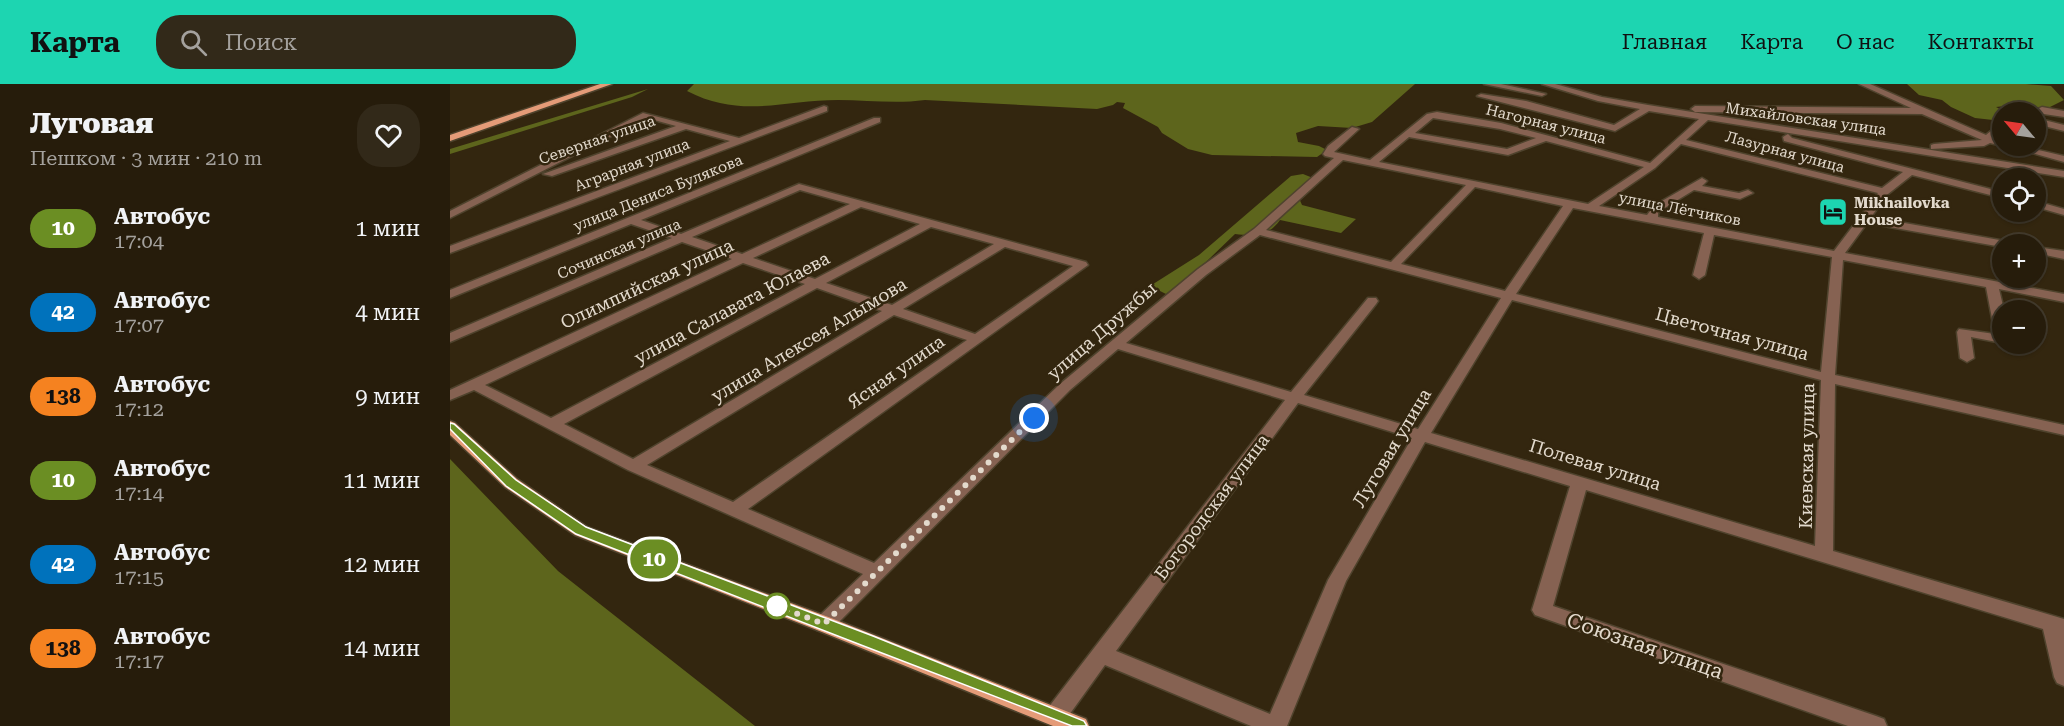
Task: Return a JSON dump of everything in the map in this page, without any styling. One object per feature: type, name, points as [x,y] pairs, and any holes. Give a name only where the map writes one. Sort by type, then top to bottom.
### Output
[{"type":"main road","points":[[450,138],[608,84]]},
{"type":"main road","points":[[450,426],[511,483],[581,531],[1056,715],[1078,726]]},
{"type":"street","points":[[1488,84],[1542,94]]},
{"type":"street","name":"Михайловская улица","points":[[1546,84],[1648,108],[1705,118],[1911,148],[2064,174]]},
{"type":"street","points":[[1863,84],[1992,140]]},
{"type":"street","points":[[1526,104],[1556,87]]},
{"type":"street","points":[[1481,96],[1526,104],[1615,128],[1648,108]]},
{"type":"street","points":[[1684,114],[1695,108],[1925,111]]},
{"type":"street","name":"Аграрная улица","points":[[450,250],[824,109]]},
{"type":"street","points":[[2046,112],[2064,114]]},
{"type":"street","points":[[450,214],[646,115],[739,141]]},
{"type":"street","name":"Нагорная улица","points":[[1407,134],[1432,115],[1500,126],[1652,166]]},
{"type":"street","points":[[1590,207],[1652,166],[1705,118]]},
{"type":"street","name":"улица Дениса Булякова","points":[[450,294],[877,120]]},
{"type":"street","points":[[2046,124],[2064,128]]},
{"type":"street","name":"Северная улица","points":[[518,180],[542,175],[685,126]]},
{"type":"street","points":[[1341,157],[1328,154],[1331,148],[1355,129]]},
{"type":"street","points":[[1791,131],[1787,139],[1992,192]]},
{"type":"street","points":[[1372,163],[1407,134],[1508,152],[1544,138]]},
{"type":"street","points":[[1911,148],[1984,143],[1992,134]]},
{"type":"street","name":"Лазурная улица","points":[[1679,141],[1884,192]]},
{"type":"street","points":[[2046,154],[2064,159]]},
{"type":"street","name":"улица Лётчиков","points":[[1341,157],[1472,185],[1992,284]]},
{"type":"street","name":"улица Дружбы","points":[[824,624],[1065,387],[1202,272],[1258,231],[1341,157]]},
{"type":"street","points":[[1838,254],[1884,192],[1911,171]]},
{"type":"street","points":[[1652,219],[1653,212],[1659,207],[1684,190],[1698,184],[1740,196],[1749,193]]},
{"type":"street","points":[[1393,266],[1472,185]]},
{"type":"street","name":"Сочинская улица","points":[[450,338],[799,187],[859,204]]},
{"type":"street","points":[[859,204],[1003,244]]},
{"type":"street","name":"Олимпийская улица","points":[[450,396],[859,204]]},
{"type":"street","name":"Луговая улица","points":[[1276,726],[1337,580],[1422,434],[1509,295],[1570,204]]},
{"type":"street","points":[[2046,207],[2064,212]]},
{"type":"street","points":[[1863,219],[1992,242]]},
{"type":"street","points":[[630,220],[977,339]]},
{"type":"street","name":"улица Салавата Юлаева","points":[[552,424],[930,223]]},
{"type":"street","points":[[1699,275],[1710,230]]},
{"type":"street","name":"Цветочная улица","points":[[1258,231],[1828,378],[2064,430]]},
{"type":"street","name":"Ясная улица","points":[[733,511],[1082,265],[1003,244]]},
{"type":"street","name":"улица Алексея Алымова","points":[[634,466],[1003,244]]},
{"type":"street","points":[[2046,252],[2064,255]]},
{"type":"street","name":"Киевская улица","points":[[1824,554],[1828,378],[1838,254]]},
{"type":"street","name":"улица Лётчиков","points":[[2013,288],[2064,298]]},
{"type":"street","name":"Богородская улица","points":[[1056,715],[1294,398],[1372,301]]},
{"type":"street","points":[[1967,358],[1964,332],[1992,336]]},
{"type":"street","name":"Полевая улица","points":[[1115,344],[2058,625]]},
{"type":"street","points":[[474,385],[634,466],[877,572]]},
{"type":"street","name":"Союзная улица","points":[[1580,481],[1542,610],[1876,726]]},
{"type":"street","points":[[2058,625],[2064,677]]},
{"type":"street","points":[[1101,654],[1276,726]]},
{"type":"green space","points":[[694,84],[1415,84],[1372,122],[1352,128],[1318,126],[1296,133],[1298,142],[1327,150],[1317,157],[1212,155],[1188,149],[1162,133],[1158,127],[1123,108],[1125,103],[1117,102],[1097,109],[925,100],[892,102],[838,100],[744,106],[707,99],[687,91]]},
{"type":"green space","points":[[1907,84],[2051,86],[2064,100],[2048,108],[2046,108],[2046,102],[1992,102],[1992,120],[1975,118],[1951,107],[1942,100],[1919,95]]},
{"type":"green space","points":[[648,89],[632,97],[450,154],[450,149]]},
{"type":"green space","points":[[1303,174],[1318,180],[1299,198],[1302,205],[1356,219],[1341,233],[1280,220],[1271,230],[1260,234],[1235,234],[1207,261],[1166,294],[1150,286],[1199,255],[1291,176]]},
{"type":"green space","points":[[450,459],[558,571],[755,726],[450,726]]},
{"type":"bus line","name":"10","points":[[450,426],[511,483],[581,531],[1056,715],[1078,726]]},
{"type":"place","name":"Mikhailovka House","points":[[1833,212]]},
{"type":"route","points":[[777,606],[824,624],[1034,418]]}]
